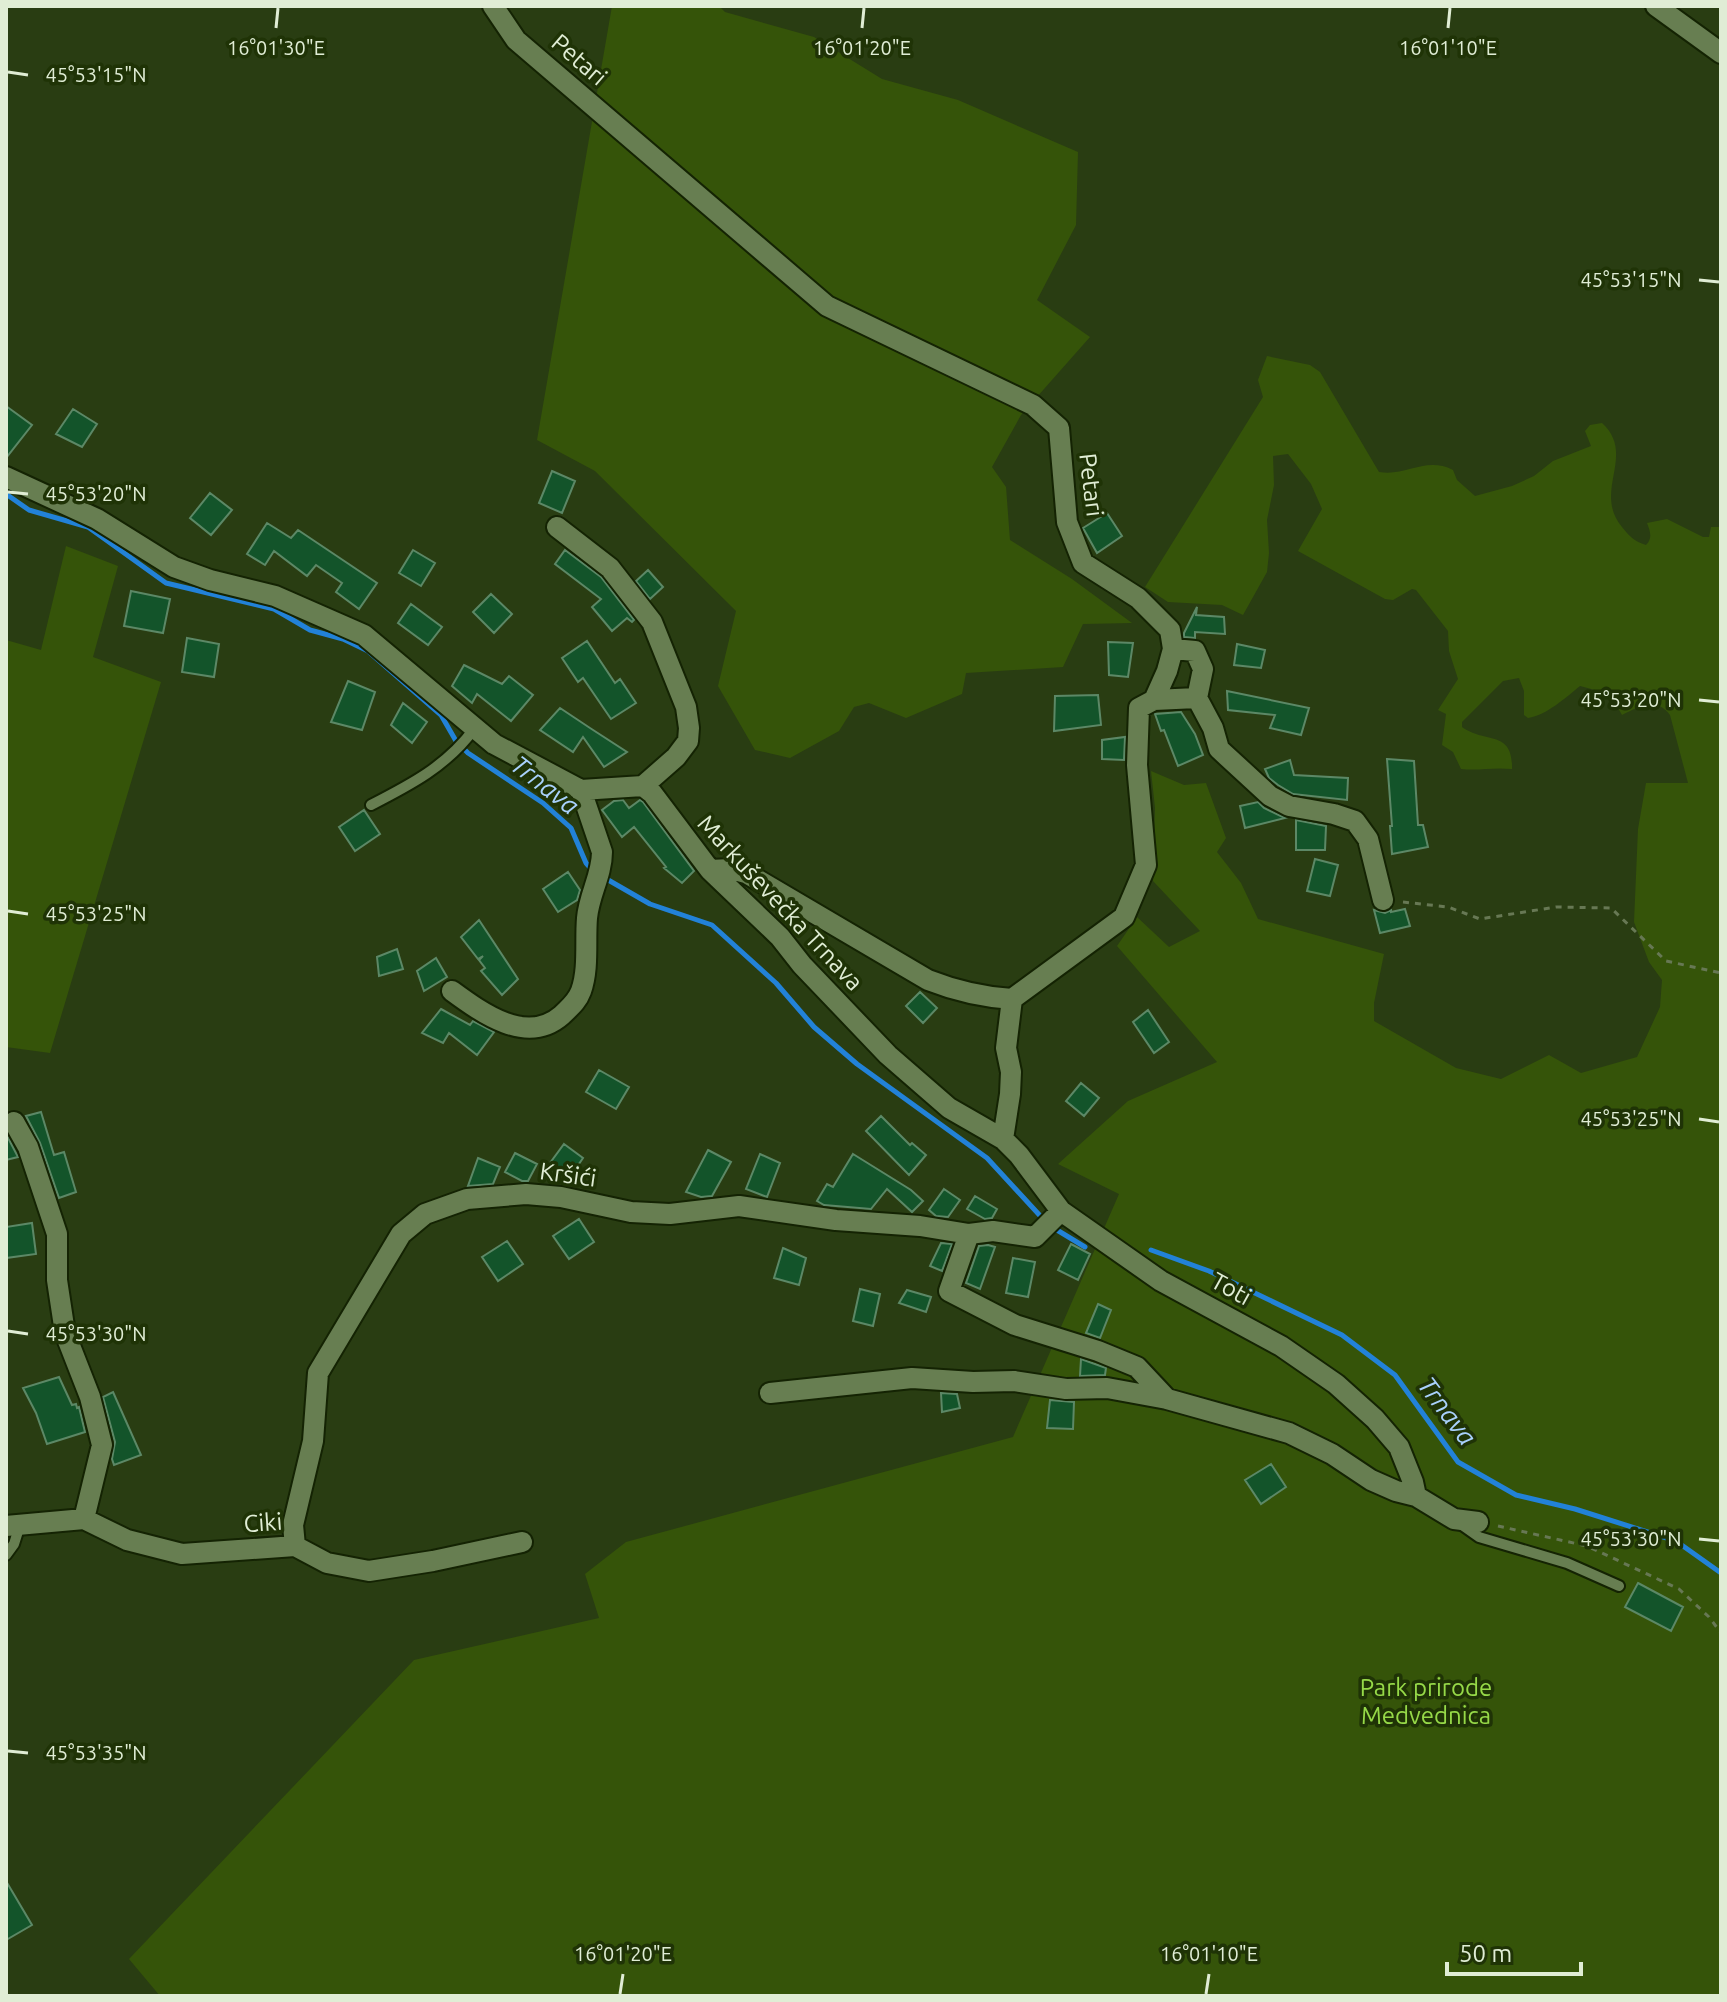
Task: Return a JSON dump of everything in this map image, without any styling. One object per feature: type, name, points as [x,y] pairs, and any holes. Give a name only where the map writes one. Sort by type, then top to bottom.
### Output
[{"type":"street","name":"Petari","points":[[493,6],[516,40],[827,306],[1033,405],[1059,428],[1067,522],[1083,563],[1138,598],[1170,630],[1173,649]]},
{"type":"street","points":[[1656,6],[1721,53]]},
{"type":"street","points":[[6,477],[97,519],[174,567],[210,580],[275,596],[364,635],[465,741],[494,744],[581,790],[643,786],[676,757],[688,741],[686,707],[652,622],[610,568],[557,527]]},
{"type":"street","points":[[1154,700],[1173,649],[1195,651],[1203,669],[1197,698],[1213,728],[1219,749],[1270,796],[1289,806],[1355,821],[1368,839],[1383,900]]},
{"type":"street","points":[[710,870],[731,869],[746,873],[928,980],[953,990],[989,998],[1012,999],[1124,917],[1146,865],[1137,765],[1139,708],[1154,700],[1197,698]]},
{"type":"street","name":"Markuševečka Trnava","points":[[643,786],[652,793],[710,870],[780,937],[802,965],[888,1055],[949,1108],[1003,1139]]},
{"type":"street","points":[[452,991],[511,1026],[538,1028],[555,1020],[575,1003],[582,989],[587,914],[602,852],[581,790]]},
{"type":"street","points":[[1003,1139],[1010,1094],[1011,1072],[1006,1048],[1012,999]]},
{"type":"street","points":[[13,1526],[84,1519],[102,1445],[90,1397],[65,1333],[57,1280],[57,1234],[28,1147],[14,1122]]},
{"type":"street","name":"Toti","points":[[1003,1139],[1019,1155],[1052,1221],[1281,1346],[1336,1384],[1375,1419],[1399,1447],[1416,1496]]},
{"type":"street","name":"Kršići","points":[[295,1546],[293,1525],[313,1441],[318,1373],[401,1234],[425,1214],[467,1199],[526,1194],[561,1197],[631,1212],[670,1214],[739,1206],[969,1234],[993,1231],[1035,1237],[1052,1221]]},
{"type":"street","points":[[969,1234],[949,1291],[1015,1325],[1098,1351],[1137,1367],[1167,1399]]},
{"type":"street","points":[[770,1393],[912,1378],[1014,1381],[1066,1389],[1107,1388],[1167,1399],[1289,1433],[1332,1454],[1371,1480],[1416,1496],[1454,1519],[1478,1522]]},
{"type":"street","name":"Ciki","points":[[84,1519],[127,1540],[182,1554],[295,1546],[327,1563],[369,1571],[522,1542]]},
{"type":"lane","points":[[371,805],[416,781],[465,741]]},
{"type":"lane","points":[[1454,1519],[1479,1537],[1567,1563],[1619,1586]]},
{"type":"lane","points":[[6,1555],[14,1544],[13,1526]]},
{"type":"path","points":[[1383,900],[1448,907],[1480,919],[1556,907],[1611,908],[1666,961],[1721,973]]},
{"type":"path","points":[[1478,1522],[1587,1546],[1679,1589],[1721,1633]]},
{"type":"green space","points":[[612,6],[719,6],[725,12],[814,37],[882,79],[958,100],[1078,152],[1076,225],[1037,300],[1090,337],[1021,415],[992,467],[1006,487],[1010,540],[1072,579],[1132,623],[1083,624],[1063,667],[966,673],[962,694],[906,718],[869,703],[854,707],[839,731],[790,758],[755,750],[718,686],[736,611],[595,471],[537,440]]},
{"type":"green space","name":"Park prirode Medvednica","points":[[1267,356],[1310,365],[1320,372],[1379,472],[1443,466],[1453,470],[1457,480],[1475,496],[1512,486],[1534,476],[1553,461],[1591,446],[1585,431],[1590,425],[1602,423],[1612,435],[1616,448],[1611,500],[1614,514],[1630,536],[1646,545],[1650,537],[1647,523],[1667,519],[1703,537],[1709,537],[1711,527],[1721,527],[1721,1996],[160,1996],[129,1959],[414,1660],[599,1618],[585,1574],[626,1542],[1013,1437],[1119,1194],[1058,1164],[1128,1101],[1217,1062],[1117,946],[1137,917],[1169,947],[1200,931],[1153,881],[1155,808],[1151,771],[1184,785],[1206,783],[1226,838],[1217,852],[1241,883],[1258,919],[1384,954],[1374,1003],[1374,1021],[1456,1068],[1501,1079],[1549,1055],[1581,1073],[1637,1057],[1660,1007],[1662,980],[1649,962],[1634,922],[1638,829],[1646,783],[1688,783],[1670,715],[1665,709],[1648,704],[1622,715],[1610,694],[1580,686],[1549,710],[1528,718],[1524,715],[1524,691],[1519,678],[1503,681],[1462,722],[1462,727],[1503,743],[1511,756],[1512,769],[1461,769],[1453,752],[1442,745],[1446,714],[1438,710],[1458,679],[1449,651],[1448,631],[1416,590],[1412,589],[1393,600],[1385,599],[1298,551],[1322,509],[1311,484],[1288,454],[1273,456],[1274,485],[1267,520],[1267,572],[1243,615],[1222,605],[1168,602],[1145,587],[1263,397],[1258,380]]},
{"type":"green space","points":[[66,546],[118,566],[93,657],[161,682],[50,1053],[6,1047],[6,640],[41,650]]},
{"type":"building","points":[[6,406],[32,425],[6,458]]},
{"type":"building","points":[[73,409],[97,424],[82,447],[56,434]]},
{"type":"building","points":[[552,471],[575,481],[562,513],[539,503]]},
{"type":"building","points":[[210,493],[232,510],[211,535],[190,518]]},
{"type":"building","points":[[1107,513],[1122,536],[1097,553],[1083,528]]},
{"type":"building","points":[[267,523],[291,538],[298,530],[377,583],[359,609],[336,592],[342,583],[316,565],[307,576],[274,551],[265,565],[247,554]]},
{"type":"building","points":[[413,550],[435,563],[421,586],[399,573]]},
{"type":"building","points":[[565,550],[601,577],[634,620],[632,622],[627,618],[612,631],[592,607],[601,599],[555,564]]},
{"type":"building","points":[[648,570],[663,587],[650,599],[636,581]]},
{"type":"building","points":[[131,591],[170,599],[163,633],[124,626]]},
{"type":"building","points":[[491,594],[512,614],[494,633],[473,612]]},
{"type":"building","points":[[411,604],[442,627],[428,645],[398,623]]},
{"type":"building","points":[[1197,607],[1196,615],[1224,617],[1225,634],[1195,632],[1195,638],[1184,637]]},
{"type":"building","points":[[187,638],[219,644],[214,677],[182,672]]},
{"type":"building","points":[[587,641],[615,683],[620,679],[636,703],[611,719],[583,678],[578,682],[562,658]]},
{"type":"building","points":[[1108,642],[1133,643],[1128,677],[1109,675]]},
{"type":"building","points":[[1237,644],[1265,650],[1261,668],[1234,665]]},
{"type":"building","points":[[464,665],[502,684],[509,676],[533,695],[511,721],[477,694],[472,703],[452,686]]},
{"type":"building","points":[[348,681],[375,692],[362,730],[331,722]]},
{"type":"building","points":[[1227,691],[1309,708],[1301,735],[1270,728],[1275,715],[1228,710]]},
{"type":"building","points":[[1098,695],[1101,725],[1054,731],[1055,696]]},
{"type":"building","points":[[403,703],[427,722],[412,743],[391,725]]},
{"type":"building","points":[[560,708],[627,752],[604,767],[583,737],[573,752],[540,730]]},
{"type":"building","points":[[1181,712],[1195,734],[1203,755],[1178,766],[1155,714]]},
{"type":"building","points":[[1125,737],[1124,760],[1102,759],[1102,740]]},
{"type":"building","points":[[1387,759],[1414,761],[1418,825],[1423,825],[1428,847],[1392,854]]},
{"type":"building","points":[[1290,760],[1294,775],[1348,778],[1347,800],[1293,794],[1269,778],[1265,769]]},
{"type":"building","points":[[623,800],[629,808],[640,800],[643,802],[694,871],[682,883],[664,868],[634,827],[622,837],[602,810],[614,801]]},
{"type":"building","points":[[1258,802],[1285,818],[1245,828],[1240,806]]},
{"type":"building","points":[[364,810],[380,834],[355,851],[339,827]]},
{"type":"building","points":[[1296,820],[1326,826],[1325,850],[1296,850]]},
{"type":"building","points":[[1315,859],[1338,865],[1330,896],[1307,891]]},
{"type":"building","points":[[568,872],[580,890],[577,900],[558,912],[543,889]]},
{"type":"building","points":[[1405,909],[1410,926],[1380,933],[1374,910],[1385,913]]},
{"type":"building","points":[[479,920],[518,979],[502,995],[481,971],[485,968],[479,960],[483,956],[478,959],[461,937]]},
{"type":"building","points":[[397,949],[403,969],[379,976],[377,957]]},
{"type":"building","points":[[436,958],[447,977],[424,991],[417,971]]},
{"type":"building","points":[[920,992],[937,1008],[923,1023],[906,1006]]},
{"type":"building","points":[[441,1009],[470,1025],[473,1021],[494,1032],[477,1055],[449,1033],[443,1043],[422,1033]]},
{"type":"building","points":[[1148,1010],[1169,1042],[1154,1053],[1133,1022]]},
{"type":"building","points":[[599,1070],[629,1087],[616,1109],[586,1092]]},
{"type":"building","points":[[1081,1083],[1099,1098],[1084,1116],[1066,1101]]},
{"type":"building","points":[[41,1112],[54,1155],[64,1152],[76,1192],[59,1198],[40,1143],[26,1116]]},
{"type":"building","points":[[881,1116],[910,1145],[912,1143],[926,1155],[909,1175],[866,1131]]},
{"type":"building","points":[[6,1134],[18,1157],[6,1160]]},
{"type":"building","points":[[564,1144],[583,1158],[570,1177],[550,1163]]},
{"type":"building","points":[[708,1150],[731,1162],[712,1196],[701,1197],[686,1192]]},
{"type":"building","points":[[515,1153],[537,1164],[528,1181],[505,1172]]},
{"type":"building","points":[[760,1154],[780,1163],[767,1197],[746,1189]]},
{"type":"building","points":[[853,1154],[911,1190],[923,1201],[912,1212],[887,1189],[871,1209],[824,1205],[817,1201],[827,1184],[833,1187]]},
{"type":"building","points":[[478,1158],[500,1167],[493,1184],[468,1186]]},
{"type":"building","points":[[944,1189],[960,1200],[948,1217],[936,1216],[929,1210]]},
{"type":"building","points":[[975,1196],[997,1209],[992,1218],[985,1219],[967,1209]]},
{"type":"building","points":[[579,1219],[594,1242],[569,1259],[553,1236]]},
{"type":"building","points":[[32,1223],[36,1254],[6,1258],[6,1227]]},
{"type":"building","points":[[507,1241],[523,1264],[498,1281],[482,1257]]},
{"type":"building","points":[[941,1243],[952,1244],[942,1271],[930,1266]]},
{"type":"building","points":[[1071,1244],[1090,1254],[1078,1280],[1058,1270]]},
{"type":"building","points":[[979,1246],[995,1247],[980,1289],[966,1283]]},
{"type":"building","points":[[783,1248],[806,1258],[799,1285],[774,1278]]},
{"type":"building","points":[[1013,1258],[1035,1262],[1028,1297],[1006,1293]]},
{"type":"building","points":[[860,1289],[880,1294],[873,1326],[853,1321]]},
{"type":"building","points":[[907,1290],[931,1297],[926,1312],[899,1303]]},
{"type":"building","points":[[1098,1304],[1111,1310],[1100,1338],[1086,1333]]},
{"type":"building","points":[[1081,1359],[1106,1368],[1105,1375],[1080,1376]]},
{"type":"building","points":[[59,1377],[72,1405],[79,1407],[85,1432],[47,1444],[23,1388]]},
{"type":"building","points":[[113,1392],[141,1455],[114,1465],[115,1442],[103,1397]]},
{"type":"building","points":[[941,1393],[957,1394],[960,1408],[942,1412]]},
{"type":"building","points":[[1050,1400],[1074,1402],[1073,1429],[1047,1428]]},
{"type":"building","points":[[1271,1464],[1286,1487],[1261,1504],[1245,1480]]},
{"type":"building","points":[[1638,1583],[1683,1607],[1671,1631],[1625,1607]]},
{"type":"building","points":[[6,1881],[32,1925],[6,1940]]},
{"type":"waterway","name":"Trnava","points":[[6,494],[29,510],[88,527],[166,583],[274,609],[310,630],[343,639],[368,651],[441,715],[456,741],[468,753],[543,803],[571,828],[586,863],[594,872]]},
{"type":"waterway","name":"Trnava","points":[[603,877],[650,904],[712,925],[776,983],[814,1027],[857,1064],[987,1158],[1044,1220]]},
{"type":"waterway","name":"Trnava","points":[[1052,1227],[1085,1247]]},
{"type":"waterway","name":"Trnava","points":[[1151,1250],[1209,1271],[1342,1335],[1395,1375],[1458,1462],[1516,1495],[1575,1509],[1676,1541],[1721,1573]]}]
